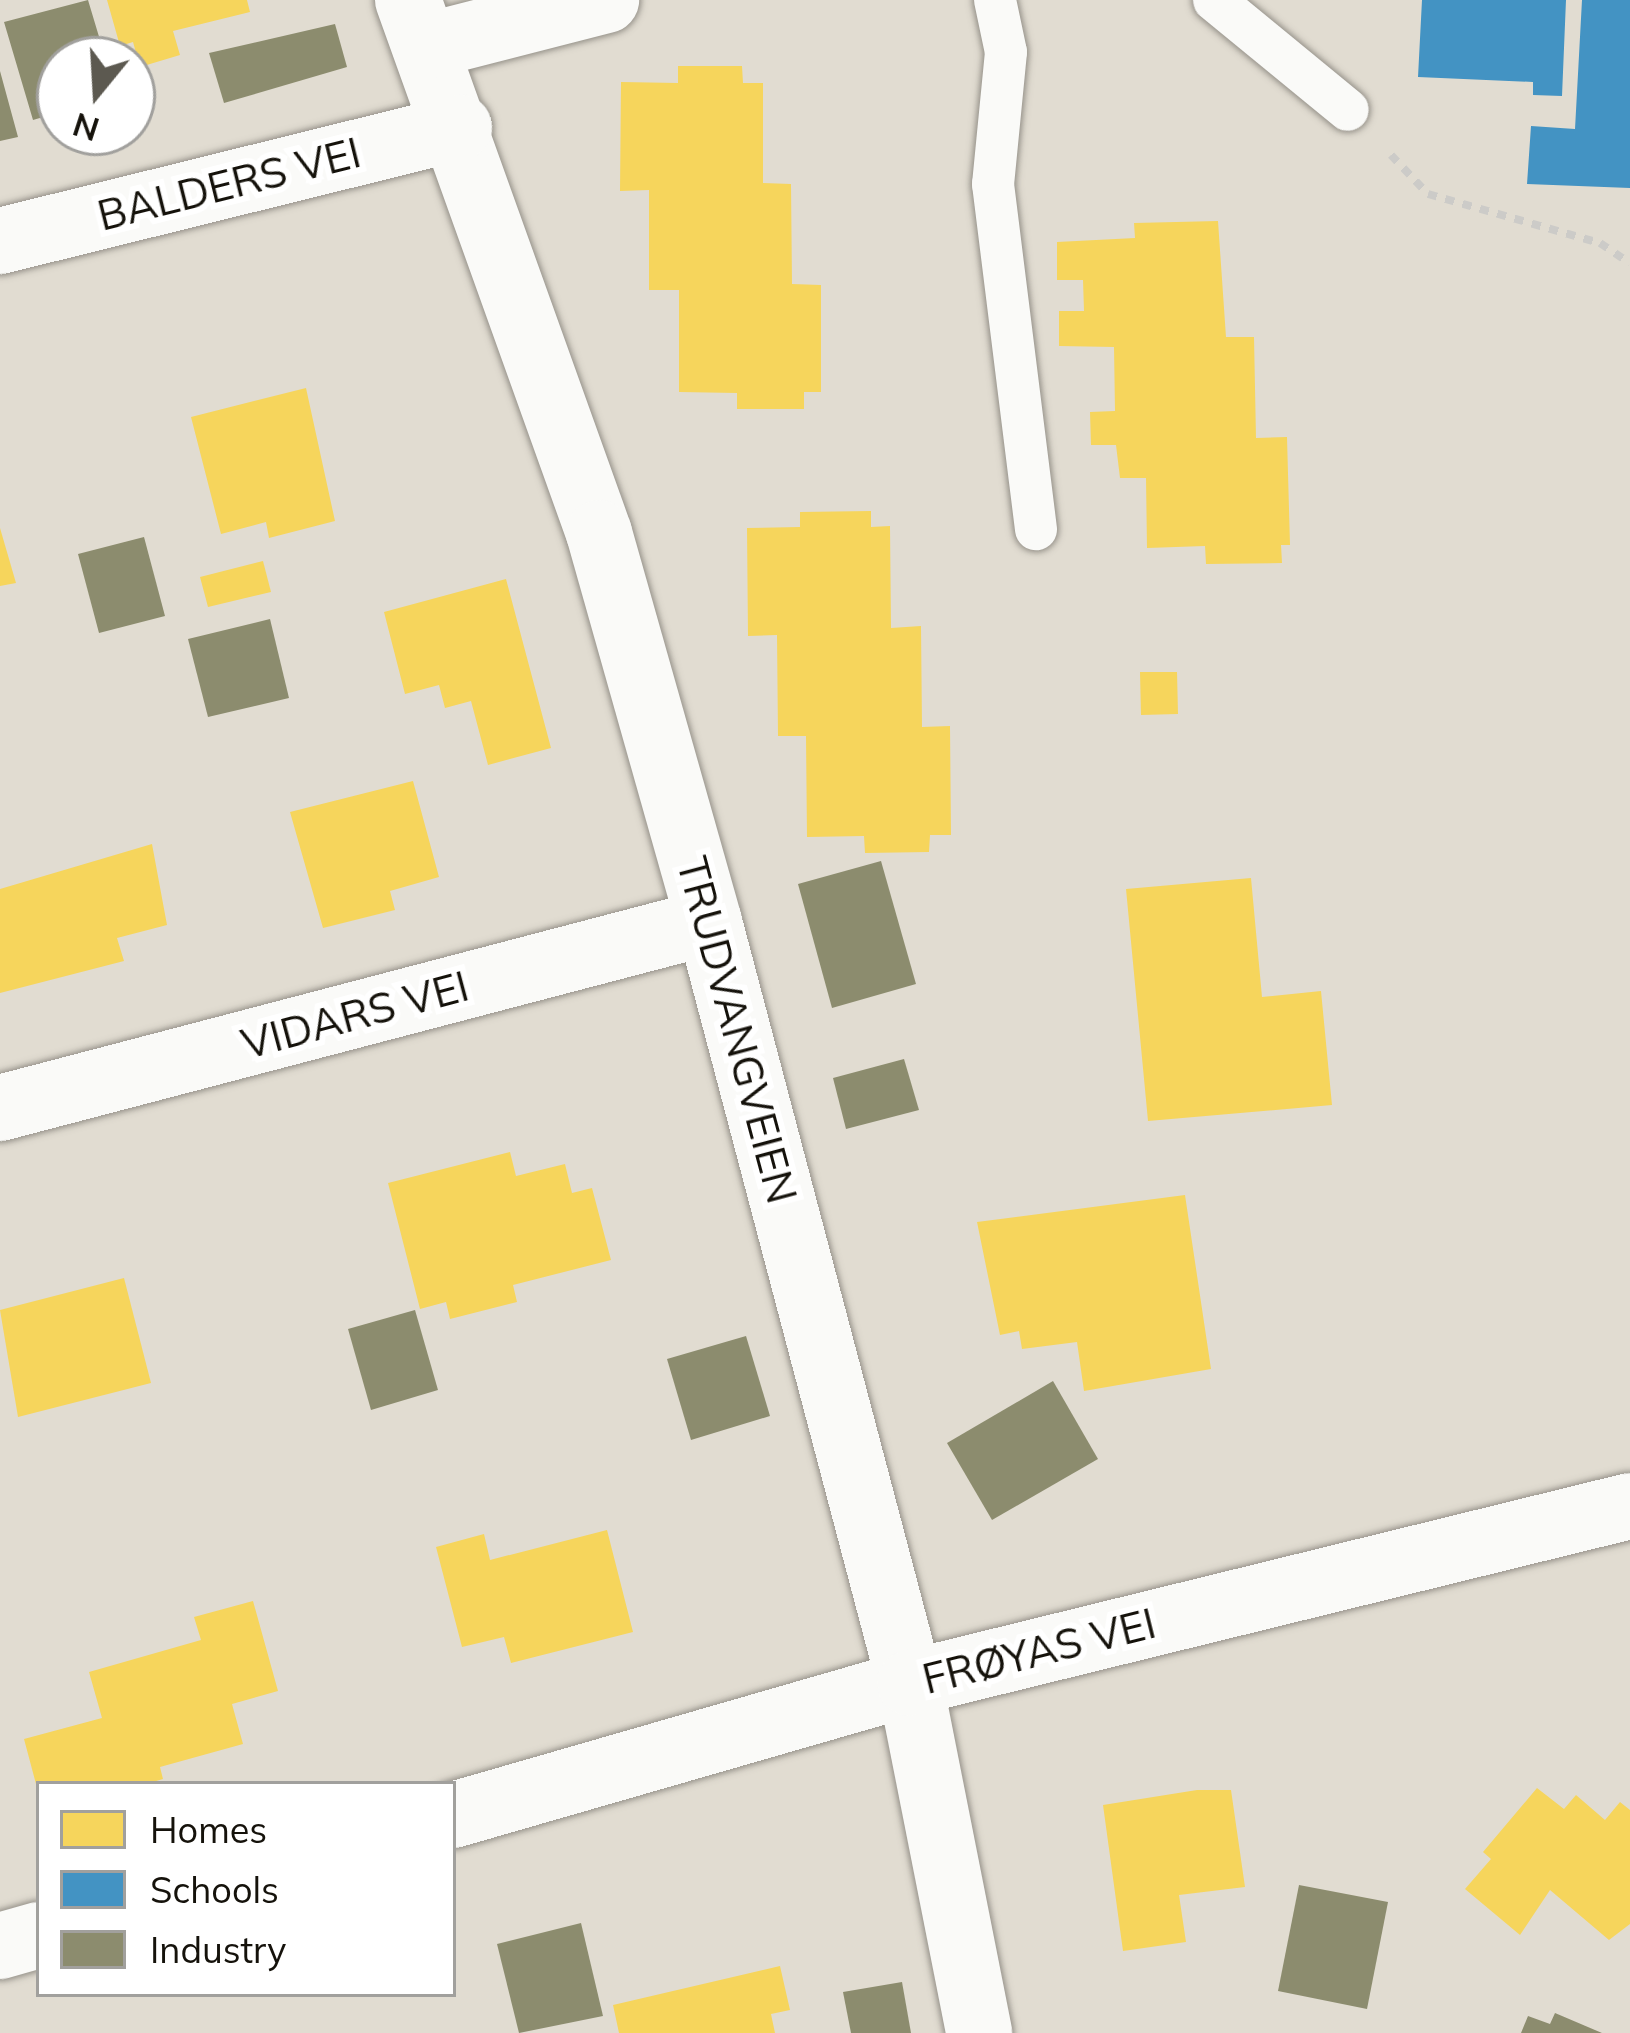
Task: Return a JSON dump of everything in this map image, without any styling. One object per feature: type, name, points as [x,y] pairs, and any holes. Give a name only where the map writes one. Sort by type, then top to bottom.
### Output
[{"type":"street","name":"TRUDVANGVEIEN","points":[[606,0],[418,23],[459,127],[598,533],[710,922],[910,1683],[979,2033]]},
{"type":"street","name":"BALDERS VEI","points":[[0,241],[459,127]]},
{"type":"street","name":"VIDARS VEI","points":[[0,1108],[710,922]]},
{"type":"street","name":"FRØYAS VEI","points":[[456,1814],[910,1683],[1630,1506]]},
{"type":"street","points":[[0,1946],[36,1936]]},
{"type":"lane","points":[[995,0],[1006,52],[994,184],[1036,529]]},
{"type":"lane","points":[[1214,0],[1348,110]]},
{"type":"path","points":[[1348,110],[1428,194],[1600,243],[1630,263]]},
{"type":"building: Homes","points":[[107,0],[247,0],[250,12],[173,31],[180,55],[156,62],[156,36],[117,36]]},
{"type":"building: Homes","points":[[678,66],[742,66],[743,83],[763,83],[763,183],[791,184],[792,284],[821,285],[821,392],[804,392],[804,409],[737,409],[737,393],[679,392],[679,290],[649,290],[649,190],[620,191],[621,82],[678,83]]},
{"type":"building: Homes","points":[[1218,221],[1226,337],[1254,337],[1256,438],[1287,437],[1290,545],[1281,545],[1282,563],[1206,564],[1205,546],[1147,548],[1146,478],[1120,478],[1116,445],[1091,445],[1090,412],[1115,411],[1114,347],[1059,346],[1059,311],[1084,311],[1083,280],[1057,280],[1057,242],[1135,238],[1134,223]]},
{"type":"building: Homes","points":[[306,388],[335,521],[269,538],[266,522],[221,534],[191,417]]},
{"type":"building: Homes","points":[[871,511],[871,527],[890,526],[891,628],[921,626],[922,727],[950,726],[951,835],[930,835],[929,852],[865,853],[864,836],[807,837],[806,736],[778,736],[777,635],[748,636],[747,528],[800,527],[800,512]]},
{"type":"building: Homes","points":[[0,528],[16,583],[0,586]]},
{"type":"building: Homes","points":[[263,561],[271,592],[208,607],[200,577]]},
{"type":"building: Homes","points":[[506,579],[551,748],[488,765],[471,701],[445,708],[439,685],[405,694],[384,612]]},
{"type":"building: Homes","points":[[1140,672],[1177,672],[1178,714],[1141,715]]},
{"type":"building: Homes","points":[[413,781],[439,877],[390,891],[395,910],[323,928],[290,812]]},
{"type":"building: Homes","points":[[152,844],[167,925],[117,938],[124,961],[0,993],[0,889]]},
{"type":"building: Homes","points":[[1251,878],[1262,997],[1321,991],[1332,1105],[1148,1121],[1126,889]]},
{"type":"building: Homes","points":[[510,1152],[516,1176],[565,1164],[572,1193],[592,1188],[611,1260],[513,1285],[517,1302],[450,1319],[446,1302],[420,1309],[388,1183]]},
{"type":"building: Homes","points":[[1185,1195],[1211,1369],[1084,1391],[1077,1342],[1022,1349],[1019,1331],[1000,1335],[977,1222]]},
{"type":"building: Homes","points":[[124,1278],[151,1383],[18,1417],[0,1310]]},
{"type":"building: Homes","points":[[607,1530],[633,1632],[511,1663],[504,1637],[462,1647],[436,1547],[484,1534],[490,1560]]},
{"type":"building: Homes","points":[[253,1601],[278,1691],[232,1704],[243,1744],[160,1767],[163,1779],[156,1781],[36,1784],[24,1739],[102,1718],[89,1672],[201,1640],[194,1617]]},
{"type":"building: Homes","points":[[1537,1788],[1564,1809],[1576,1795],[1605,1820],[1620,1802],[1630,1810],[1630,1924],[1609,1940],[1550,1890],[1520,1935],[1465,1889],[1491,1859],[1483,1852]]},
{"type":"building: Homes","points":[[1197,1790],[1231,1790],[1245,1887],[1179,1895],[1186,1942],[1123,1951],[1103,1805]]},
{"type":"building: Homes","points":[[780,1966],[790,2010],[771,2014],[775,2033],[619,2033],[613,2005]]},
{"type":"building: Schools","points":[[1422,0],[1566,0],[1562,96],[1533,95],[1533,82],[1418,77]]},
{"type":"building: Schools","points":[[1582,0],[1630,0],[1630,188],[1527,184],[1531,126],[1575,129]]},
{"type":"building: Industry","points":[[88,0],[99,36],[36,36],[36,119],[33,120],[4,22]]},
{"type":"building: Industry","points":[[335,24],[347,67],[224,103],[209,53]]},
{"type":"building: Industry","points":[[0,71],[18,137],[0,141]]},
{"type":"building: Industry","points":[[144,537],[165,616],[99,633],[78,554]]},
{"type":"building: Industry","points":[[270,619],[289,698],[208,717],[188,639]]},
{"type":"building: Industry","points":[[881,861],[916,984],[832,1008],[798,884]]},
{"type":"building: Industry","points":[[904,1059],[919,1110],[846,1129],[833,1078]]},
{"type":"building: Industry","points":[[415,1310],[438,1390],[371,1410],[348,1329]]},
{"type":"building: Industry","points":[[746,1336],[770,1416],[691,1440],[667,1359]]},
{"type":"building: Industry","points":[[1053,1381],[1098,1459],[992,1520],[947,1443]]},
{"type":"building: Industry","points":[[1299,1885],[1388,1902],[1367,2009],[1278,1991]]},
{"type":"building: Industry","points":[[581,1923],[603,2016],[519,2033],[497,1944]]},
{"type":"building: Industry","points":[[902,1982],[911,2033],[851,2033],[843,1992]]},
{"type":"building: Industry","points":[[1555,2013],[1602,2033],[1521,2033],[1528,2016],[1550,2024]]}]
